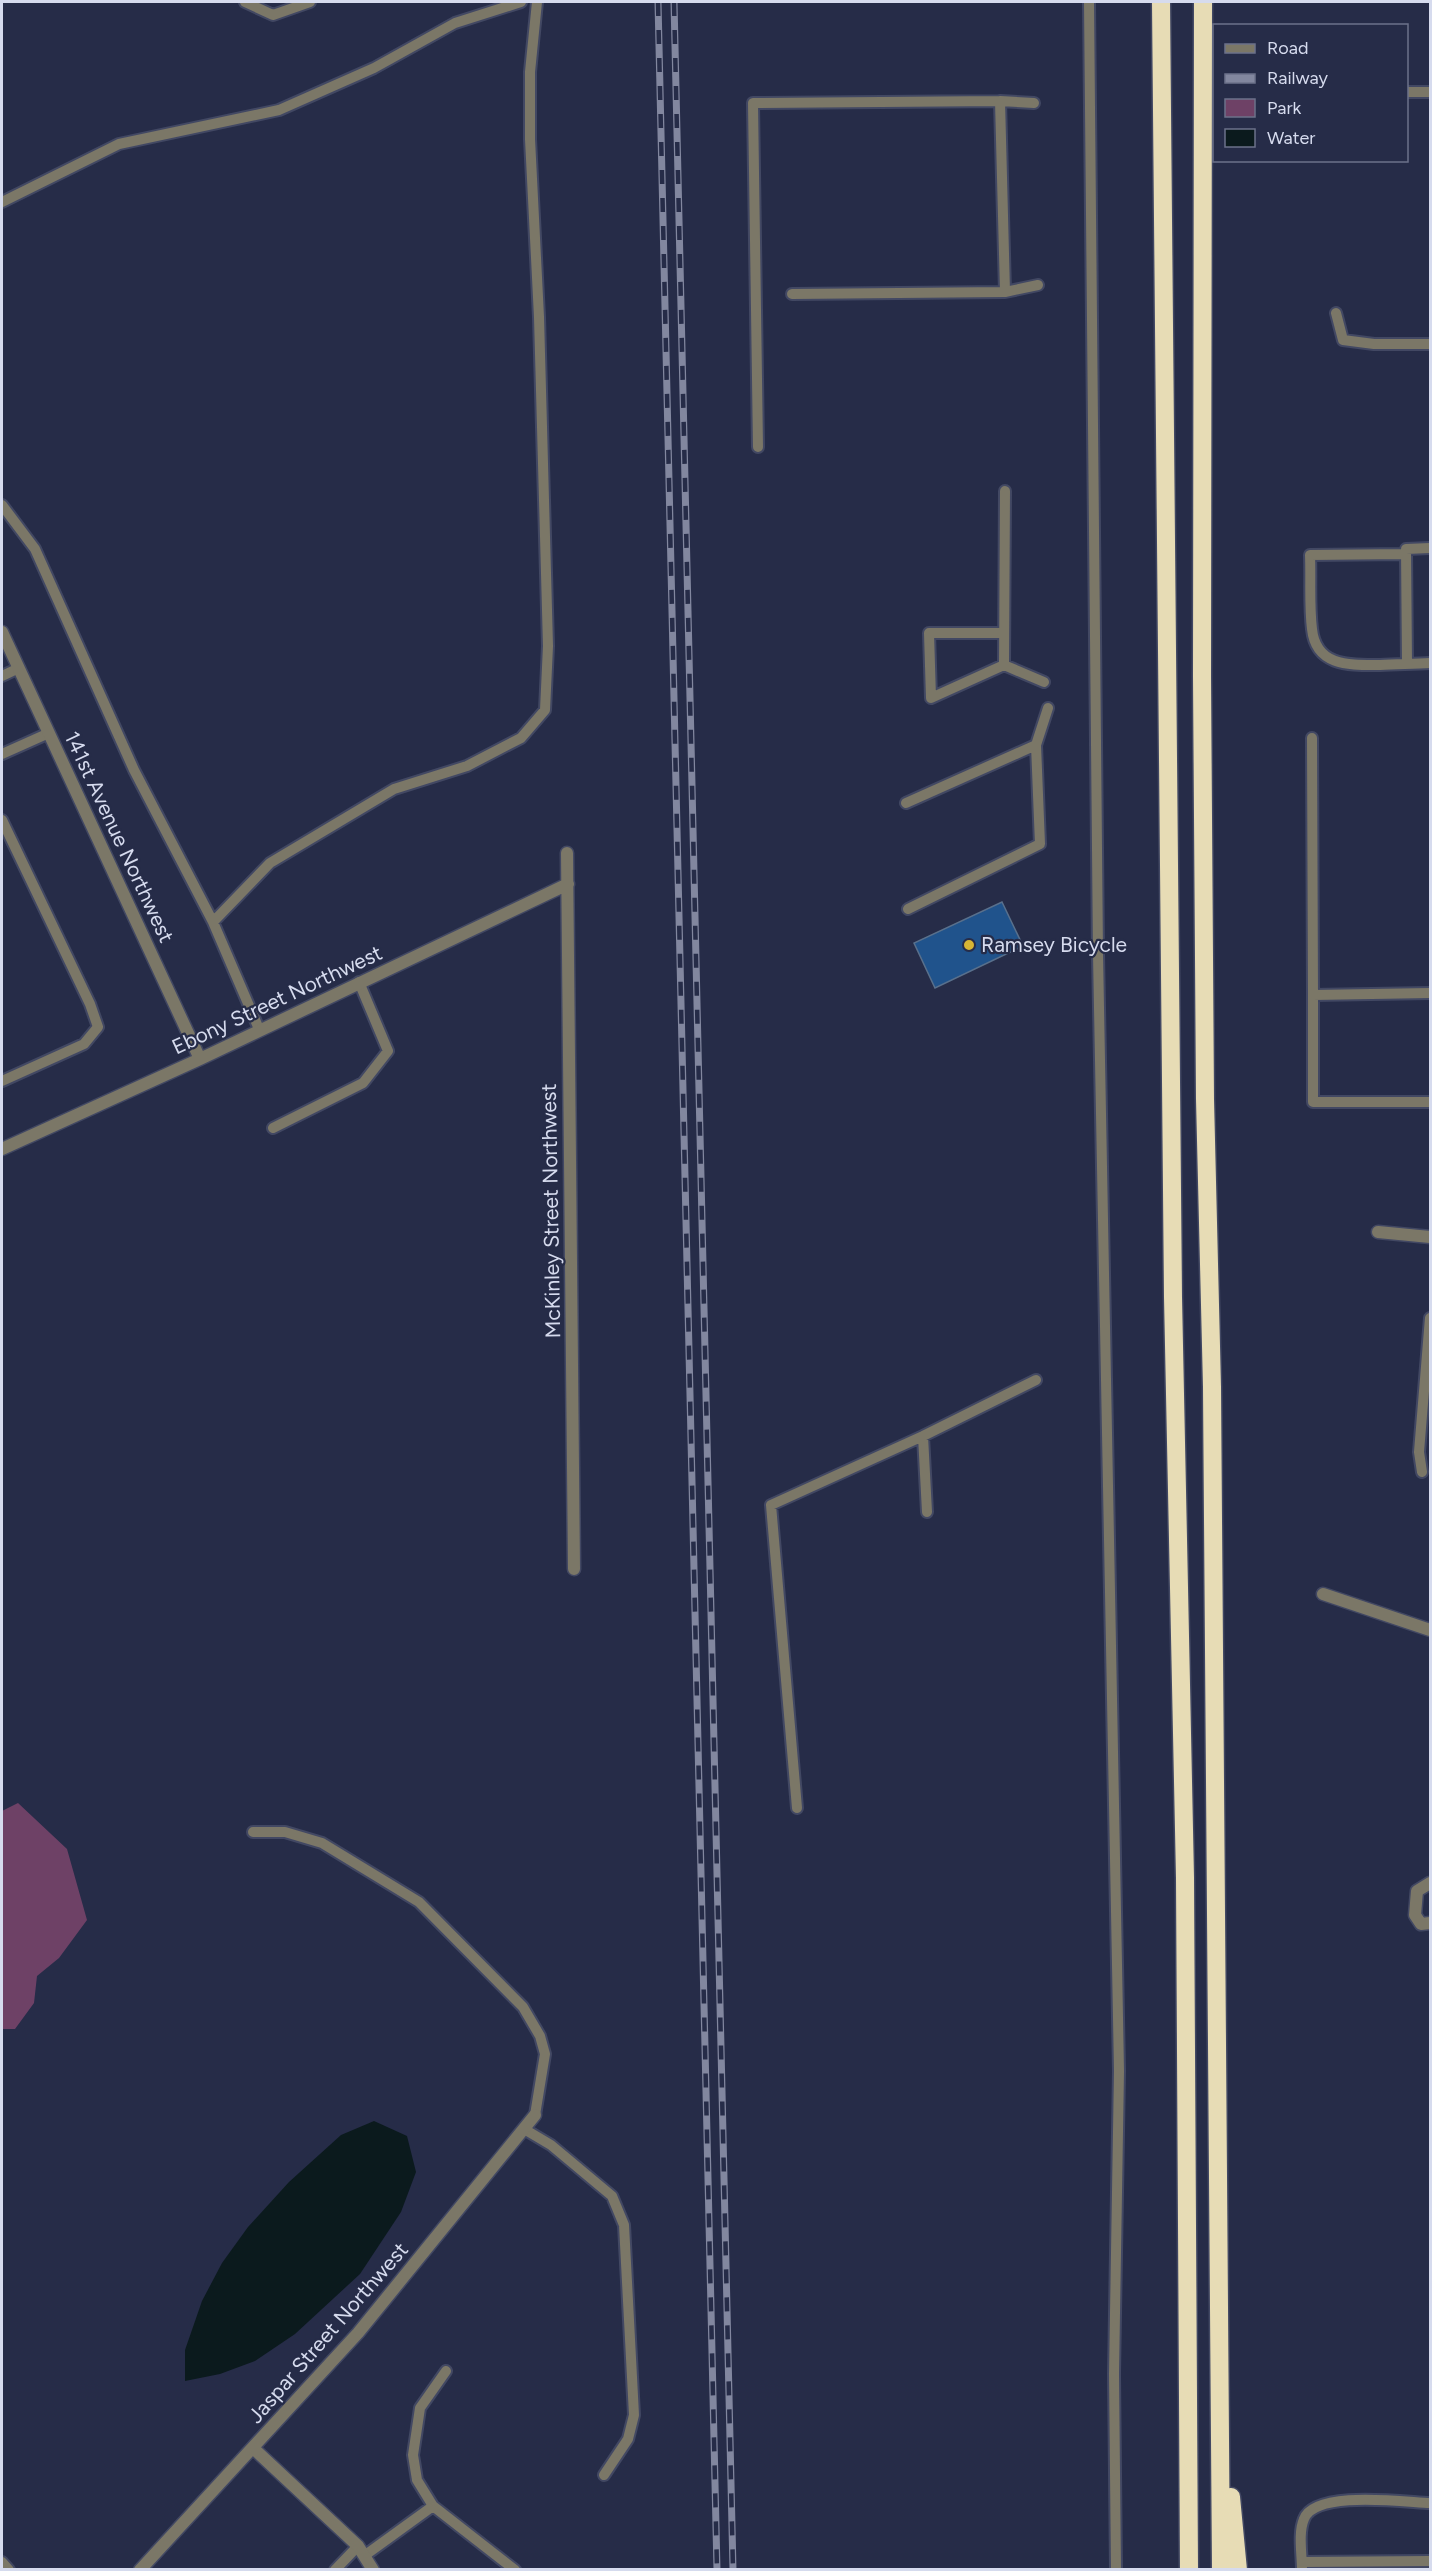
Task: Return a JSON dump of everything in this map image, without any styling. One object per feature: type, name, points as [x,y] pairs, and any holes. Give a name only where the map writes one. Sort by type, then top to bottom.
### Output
[{"type":"highway","points":[[1161,2],[1172,1274],[1185,1878],[1189,2570]]},
{"type":"highway","points":[[1203,2],[1202,676],[1205,1099],[1212,1387],[1221,2570]]},
{"type":"highway","points":[[1220,2358],[1238,2570]]},
{"type":"highway","points":[[1177,2570],[1189,2475]]},
{"type":"street","name":"141st Avenue Northwest","points":[[2,632],[200,1059]]},
{"type":"street","name":"McKinley Street Northwest","points":[[567,853],[574,1569]]},
{"type":"street","name":"Ebony Street Northwest","points":[[2,1149],[200,1059],[568,884]]},
{"type":"street","points":[[1378,1232],[1431,1238]]},
{"type":"street","points":[[1323,1594],[1431,1630]]},
{"type":"street","points":[[1431,1883],[1417,1891],[1415,1915],[1421,1924],[1431,1923]]},
{"type":"street","name":"Jaspar Street Northwest","points":[[140,2570],[358,2333],[535,2115]]},
{"type":"street","points":[[253,2448],[361,2551],[373,2570]]},
{"type":"lane","points":[[246,2],[273,15],[310,2]]},
{"type":"lane","points":[[2,202],[119,144],[279,110],[374,68],[456,23],[521,2]]},
{"type":"lane","points":[[213,922],[270,863],[394,789],[467,766],[521,738],[545,710],[548,646],[539,317],[530,139],[530,72],[537,2]]},
{"type":"lane","points":[[1089,2],[1098,965],[1119,2071],[1114,2374],[1116,2570]]},
{"type":"lane","points":[[1408,92],[1431,92]]},
{"type":"lane","points":[[758,447],[753,103],[1000,100],[1034,102]]},
{"type":"lane","points":[[1000,100],[1005,292]]},
{"type":"lane","points":[[792,294],[1005,292],[1038,285]]},
{"type":"lane","points":[[1336,313],[1343,340],[1374,344],[1431,344]]},
{"type":"lane","points":[[1004,665],[1005,491]]},
{"type":"lane","points":[[2,505],[34,549],[134,770],[213,922],[259,1029]]},
{"type":"lane","points":[[1407,664],[1406,549],[1431,548]]},
{"type":"lane","points":[[1405,554],[1311,555],[1312,630],[1315,643],[1332,661],[1348,666],[1431,663]]},
{"type":"lane","points":[[1004,633],[929,633],[931,698],[1004,665],[1044,682]]},
{"type":"lane","points":[[2,676],[19,668]]},
{"type":"lane","points":[[908,909],[1040,844],[1036,745],[1048,708]]},
{"type":"lane","points":[[2,754],[49,733]]},
{"type":"lane","points":[[1312,738],[1313,1102],[1431,1102]]},
{"type":"lane","points":[[906,803],[1036,745]]},
{"type":"lane","points":[[2,820],[90,1004],[98,1027],[84,1044],[2,1081]]},
{"type":"lane","points":[[273,1128],[363,1083],[388,1051],[359,982]]},
{"type":"lane","points":[[1313,995],[1431,993]]},
{"type":"lane","points":[[1422,1472],[1419,1452],[1431,1318]]},
{"type":"lane","points":[[796,1808],[771,1505],[923,1436],[1036,1380]]},
{"type":"lane","points":[[923,1436],[927,1512]]},
{"type":"lane","points":[[253,1832],[285,1833],[322,1843],[419,1902],[523,2007],[540,2036],[545,2055],[535,2115]]},
{"type":"lane","points":[[524,2128],[551,2145],[612,2196],[624,2225],[634,2415],[628,2439],[604,2475]]},
{"type":"lane","points":[[446,2371],[420,2408],[413,2455],[417,2480],[434,2506],[515,2570]]},
{"type":"lane","points":[[1431,2503],[1345,2500],[1317,2505],[1309,2510],[1302,2522],[1302,2566],[1431,2561]]},
{"type":"lane","points":[[335,2570],[361,2551],[434,2506]]},
{"type":"lane","points":[[2,2562],[9,2570]]},
{"type":"green space","points":[[18,1803],[67,1849],[87,1920],[59,1958],[37,1976],[34,2003],[15,2029],[2,2029],[2,1811]]},
{"type":"water","points":[[374,2121],[407,2136],[416,2172],[401,2212],[360,2274],[295,2334],[255,2361],[220,2374],[185,2381],[185,2350],[202,2301],[222,2263],[248,2227],[289,2182],[341,2135]]},
{"type":"building","name":"Ramsey Bicycle","points":[[1002,902],[1023,946],[935,988],[914,943]]},
{"type":"railway","points":[[658,2],[717,2570]]},
{"type":"railway","points":[[674,2],[733,2570]]},
{"type":"place","name":"Ramsey Bicycle","points":[[969,945]]}]
